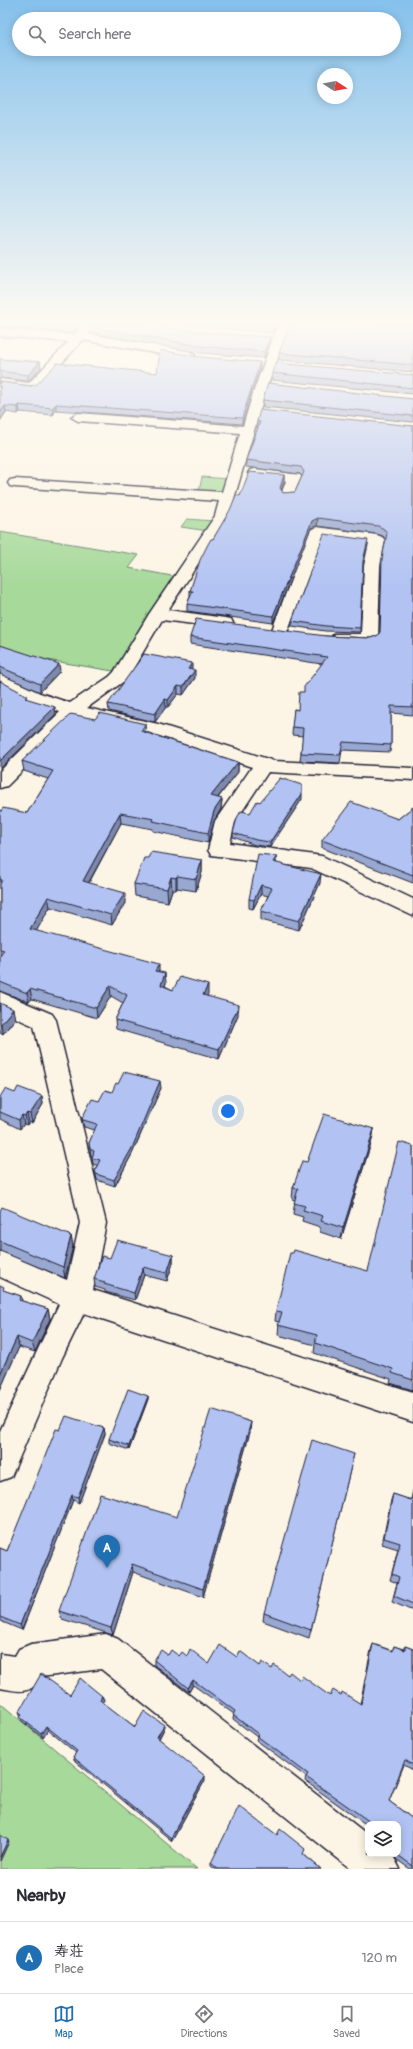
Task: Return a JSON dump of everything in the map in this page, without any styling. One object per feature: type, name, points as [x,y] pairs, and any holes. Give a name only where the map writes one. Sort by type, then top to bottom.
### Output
[{"type":"street","points":[[0,782],[22,763],[73,710],[118,678],[157,614],[222,516],[254,412]]},
{"type":"street","points":[[263,412],[269,413]]},
{"type":"street","points":[[78,417],[248,430]]},
{"type":"street","points":[[236,471],[295,478],[288,495]]},
{"type":"street","points":[[15,483],[228,497]]},
{"type":"street","points":[[280,630],[317,532],[377,540],[372,566],[369,639],[325,637]]},
{"type":"street","points":[[157,614],[241,625]]},
{"type":"street","points":[[0,679],[34,697],[73,710],[151,728],[272,767],[413,774]]},
{"type":"street","points":[[264,764],[225,821],[218,850],[234,850],[315,861],[413,908]]},
{"type":"street","points":[[0,1000],[44,1020],[93,1223],[77,1298],[52,1348],[0,1466]]},
{"type":"street","points":[[0,1264],[77,1298],[413,1407]]},
{"type":"street","points":[[0,1671],[24,1674],[31,1661],[106,1652],[381,1869]]},
{"type":"green space","points":[[202,477],[229,479],[226,489],[217,492],[199,491]]},
{"type":"green space","points":[[187,519],[213,521],[208,531],[181,527]]},
{"type":"green space","points":[[0,532],[139,555],[129,568],[177,577],[113,671],[0,652]]},
{"type":"green space","points":[[0,1703],[197,1869],[0,1869]]},
{"type":"building","points":[[165,412],[244,412],[242,418]]},
{"type":"building","points":[[259,412],[281,412],[413,426],[413,707],[391,706],[391,745],[343,742],[340,755],[301,753],[303,728],[292,727],[294,709],[298,710],[299,692],[304,692],[304,687],[327,657],[190,637],[196,619],[326,636],[370,638],[377,636],[380,632],[382,559],[387,533],[384,529],[378,526],[318,518],[312,521],[273,616],[187,604],[193,591],[190,591],[200,560],[211,539],[213,539],[230,510],[236,495],[240,496],[249,472],[284,475],[280,488],[283,493],[295,492],[304,472],[301,467],[246,460],[260,422],[257,421]]},
{"type":"building","points":[[378,412],[413,412],[413,416]]},
{"type":"building","points":[[324,534],[368,540],[363,561],[360,628],[326,626],[292,621]]},
{"type":"building","points":[[0,645],[59,664],[40,684],[0,667]]},
{"type":"building","points":[[144,654],[192,663],[188,669],[195,670],[183,687],[178,686],[168,700],[165,699],[155,714],[108,704]]},
{"type":"building","points":[[0,681],[28,696],[25,698],[55,707],[0,761]]},
{"type":"building","points":[[100,713],[145,724],[141,731],[238,762],[211,796],[222,799],[214,811],[208,833],[153,821],[154,819],[120,813],[83,881],[125,893],[111,915],[48,897],[30,929],[159,964],[155,971],[165,973],[161,985],[173,990],[180,977],[208,985],[203,995],[239,1005],[219,1049],[115,1020],[127,995],[110,986],[96,1008],[30,989],[27,993],[0,982],[0,956],[4,950],[0,949],[0,884],[2,880],[0,879],[0,813],[3,808],[27,813],[53,771],[22,761],[71,714],[95,719]]},
{"type":"building","points":[[280,778],[302,785],[302,794],[270,842],[256,840],[233,833],[237,818],[241,811],[250,813],[257,801],[260,802]]},
{"type":"building","points":[[351,802],[398,819],[413,807],[413,875],[322,840]]},
{"type":"building","points":[[151,852],[202,860],[196,879],[177,876],[176,878],[171,877],[167,889],[134,884],[144,858],[148,858]]},
{"type":"building","points":[[258,854],[277,856],[273,862],[321,874],[299,921],[261,911],[272,888],[261,885],[254,900],[249,899]]},
{"type":"building","points":[[0,1003],[13,1009],[1,1024],[0,1023]]},
{"type":"building","points":[[124,1072],[160,1081],[132,1148],[114,1180],[96,1174],[95,1170],[100,1160],[92,1158],[94,1151],[90,1149],[89,1143],[97,1124],[83,1120],[82,1118],[92,1099],[99,1101],[105,1090],[112,1092],[116,1083],[118,1084]]},
{"type":"building","points":[[18,1087],[42,1096],[30,1114],[27,1113],[25,1116],[22,1115],[19,1120],[0,1112],[0,1097],[5,1089],[15,1093]]},
{"type":"building","points":[[324,1114],[374,1129],[343,1228],[321,1221],[323,1216],[303,1210],[305,1206],[294,1203],[298,1189],[293,1188],[302,1161],[307,1162]]},
{"type":"building","points":[[399,1142],[413,1146],[413,1380],[392,1373],[393,1369],[315,1343],[317,1335],[278,1325],[282,1312],[276,1311],[290,1253],[293,1253],[294,1250],[368,1271]]},
{"type":"building","points":[[2,1207],[71,1236],[63,1267],[0,1241],[0,1211]]},
{"type":"building","points":[[117,1240],[173,1255],[167,1273],[143,1267],[134,1293],[104,1284],[105,1282],[94,1279],[102,1256],[110,1258]]},
{"type":"building","points":[[0,1285],[4,1287],[3,1290],[21,1296],[19,1300],[48,1309],[32,1343],[17,1337],[0,1374]]},
{"type":"building","points":[[128,1389],[148,1396],[129,1446],[109,1439]]},
{"type":"building","points":[[211,1409],[251,1422],[203,1589],[132,1564],[111,1628],[59,1611],[100,1494],[177,1517]]},
{"type":"building","points":[[66,1416],[104,1428],[78,1497],[72,1495],[20,1625],[0,1617],[0,1548],[7,1551],[56,1429],[60,1430]]},
{"type":"building","points":[[312,1440],[354,1454],[311,1630],[264,1613]]},
{"type":"building","points":[[413,1493],[413,1604],[394,1596],[399,1577],[392,1574],[400,1543],[384,1538],[393,1494],[411,1500]]},
{"type":"building","points":[[373,1644],[393,1651],[394,1646],[405,1650],[405,1646],[413,1649],[413,1765],[405,1760],[389,1801],[413,1819],[413,1866],[400,1857],[401,1821],[369,1821],[306,1777],[308,1774],[257,1736],[258,1734],[233,1715],[235,1711],[193,1680],[188,1688],[154,1660],[161,1650],[168,1655],[171,1650],[179,1656],[182,1652],[187,1656],[190,1649],[209,1664],[220,1645],[237,1657],[240,1651],[260,1666],[262,1662],[272,1669],[274,1665],[288,1675],[290,1672],[300,1680],[302,1676],[330,1696],[333,1690],[341,1695],[342,1692],[361,1704]]},
{"type":"building","points":[[41,1674],[70,1695],[80,1678],[102,1696],[100,1700],[135,1727],[144,1711],[164,1725],[157,1737],[205,1776],[171,1838],[73,1757],[77,1751],[46,1726],[41,1734],[20,1717],[22,1714],[19,1712]]},
{"type":"building","points":[[239,1806],[277,1835],[280,1829],[305,1849],[303,1854],[321,1869],[218,1869],[211,1863]]},
{"type":"building","points":[[0,1835],[8,1840],[0,1857]]},
{"type":"place","name":"寿荘","points":[[107,1568]]}]
